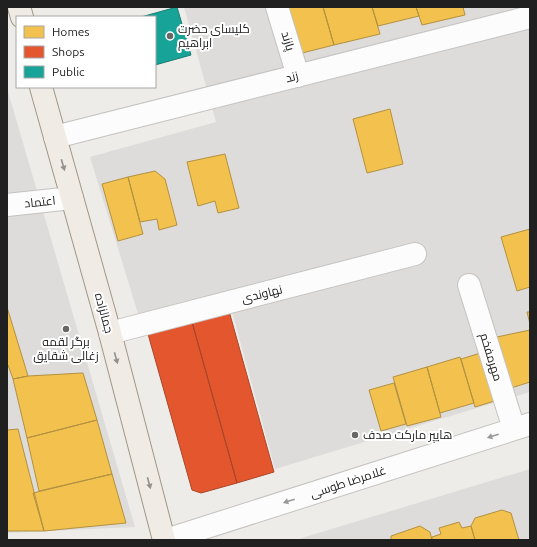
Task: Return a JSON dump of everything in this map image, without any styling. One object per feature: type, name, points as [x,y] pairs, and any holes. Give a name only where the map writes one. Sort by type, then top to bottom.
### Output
[{"type":"main road","name":"جمالزاده","points":[[41,88],[110,333],[165,540]]},
{"type":"street","name":"پازند","points":[[277,7],[298,76]]},
{"type":"street","name":"زند","points":[[55,137],[530,17]]},
{"type":"street","name":"اعتماد","points":[[7,205],[72,198]]},
{"type":"street","name":"نهاوندی","points":[[110,333],[415,254]]},
{"type":"street","name":"مهرمفخم","points":[[469,285],[522,426]]},
{"type":"street","name":"غلامرضا طوسی","points":[[165,540],[522,426]]},
{"type":"shaded area","points":[[184,7],[530,7],[530,392],[275,469],[231,308],[143,330],[90,157],[216,122]]},
{"type":"shaded area","points":[[7,88],[135,527],[7,533]]},
{"type":"shaded area","points":[[530,469],[530,540],[295,540]]},
{"type":"building: Homes","points":[[283,7],[323,7],[334,45],[298,54]]},
{"type":"building: Homes","points":[[323,7],[372,7],[380,34],[334,45]]},
{"type":"building: Homes","points":[[372,7],[416,7],[419,16],[378,26]]},
{"type":"building: Homes","points":[[416,7],[463,7],[465,15],[422,25]]},
{"type":"building: Homes","points":[[390,109],[403,164],[367,173],[353,119]]},
{"type":"building: Homes","points":[[225,154],[239,208],[218,213],[215,201],[198,206],[187,162]]},
{"type":"building: Homes","points":[[155,171],[165,179],[177,225],[159,230],[157,219],[140,222],[128,177]]},
{"type":"building: Homes","points":[[128,177],[143,234],[118,241],[102,184]]},
{"type":"building: Homes","points":[[530,229],[530,287],[517,291],[501,237]]},
{"type":"building: Homes","points":[[7,307],[28,376],[13,379],[7,365]]},
{"type":"building: Homes","points":[[527,312],[530,312],[530,324]]},
{"type":"building: Homes","points":[[530,330],[530,382],[508,389],[492,338]]},
{"type":"building: Homes","points":[[484,352],[498,400],[475,407],[461,359]]},
{"type":"building: Homes","points":[[460,357],[474,403],[440,413],[427,367]]},
{"type":"building: Homes","points":[[427,367],[441,417],[407,426],[393,377]]},
{"type":"building: Homes","points":[[83,373],[97,420],[27,438],[13,379],[28,376]]},
{"type":"building: Homes","points":[[394,383],[406,424],[381,431],[369,390]]},
{"type":"building: Homes","points":[[97,420],[112,474],[39,491],[27,438]]},
{"type":"building: Homes","points":[[18,429],[44,531],[7,531],[7,430]]},
{"type":"building: Homes","points":[[112,474],[126,523],[44,531],[33,493]]},
{"type":"building: Homes","points":[[502,510],[511,513],[519,540],[475,540],[471,526],[475,518]]},
{"type":"building: Homes","points":[[459,522],[462,528],[471,526],[475,540],[432,540],[432,537],[441,534],[439,528]]},
{"type":"building: Homes","points":[[420,526],[430,532],[432,540],[391,540],[391,536]]},
{"type":"building: Shops","points":[[229,311],[274,472],[237,483],[192,322]]},
{"type":"building: Shops","points":[[192,322],[237,483],[201,493],[192,490],[148,334]]},
{"type":"building: Public","name":"کلیسای حضرت ابراهیم","points":[[177,7],[191,55],[156,65],[156,16],[145,16]]},
{"type":"place","name":"کلیسای حضرت ابراهیم","points":[[170,36]]},
{"type":"place","name":"برگر لقمه زغالی شقایق","points":[[66,329]]},
{"type":"place","name":"هايپر ماركت صدف","points":[[355,435]]}]
